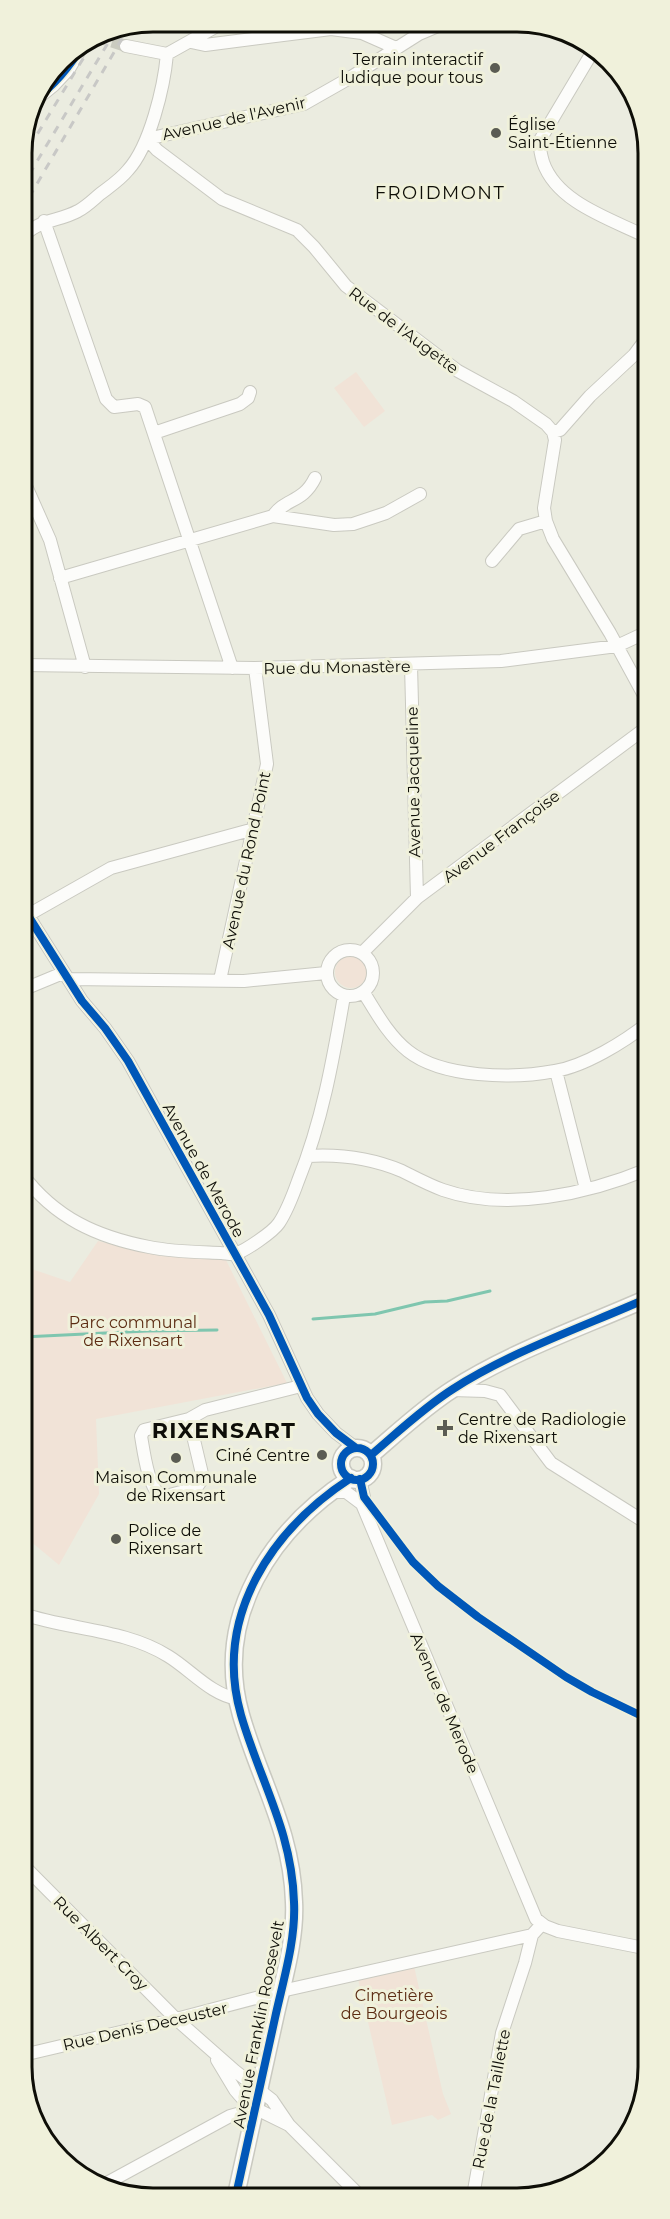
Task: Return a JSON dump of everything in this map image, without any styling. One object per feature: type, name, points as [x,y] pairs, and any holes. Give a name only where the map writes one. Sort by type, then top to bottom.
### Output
[{"type":"main road","points":[[363,1451],[373,1468],[367,1476],[356,1479],[342,1468],[344,1455],[363,1451],[452,1390],[502,1362],[638,1302]]},
{"type":"main road","name":"Avenue Franklin Roosevelt","points":[[238,2188],[292,1933],[294,1905],[290,1856],[277,1811],[247,1733],[237,1699],[234,1668],[237,1636],[245,1603],[256,1576],[271,1552],[288,1530],[330,1492],[356,1479]]},
{"type":"street","points":[[126,46],[167,54],[208,32]]},
{"type":"street","points":[[191,42],[205,45],[307,32]]},
{"type":"street","points":[[354,32],[362,33],[396,48]]},
{"type":"street","name":"Avenue de l'Avenir","points":[[147,139],[304,104],[423,32]]},
{"type":"street","points":[[32,228],[44,221],[81,209],[131,166],[147,139],[167,54]]},
{"type":"street","points":[[590,56],[540,140],[540,151],[550,177],[566,196],[638,232]]},
{"type":"street","points":[[50,88],[73,62]]},
{"type":"street","name":"Rue de l'Augette","points":[[147,139],[157,150],[222,199],[297,230],[346,286],[458,371],[530,412],[553,432]]},
{"type":"street","points":[[44,221],[106,399],[114,407],[143,405],[232,668]]},
{"type":"street","points":[[638,350],[590,396],[561,429],[553,432],[555,446],[545,495],[546,521],[553,539],[638,684]]},
{"type":"street","points":[[154,433],[240,404],[248,398],[250,392]]},
{"type":"street","points":[[273,516],[277,510],[309,490],[315,478]]},
{"type":"street","points":[[60,578],[273,516],[324,524],[353,524],[386,513],[420,494]]},
{"type":"street","points":[[32,500],[50,540],[85,668]]},
{"type":"street","points":[[492,561],[519,529],[546,521]]},
{"type":"street","name":"Rue du Monastère","points":[[32,665],[85,668],[255,668],[501,661],[617,646],[638,636]]},
{"type":"street","name":"Avenue Jacqueline","points":[[411,665],[417,898]]},
{"type":"street","name":"Avenue du Rond Point","points":[[220,980],[267,764],[255,668]]},
{"type":"street","name":"Avenue Françoise","points":[[362,953],[417,898],[638,734]]},
{"type":"street","points":[[32,907],[111,868],[254,829]]},
{"type":"street","name":"Avenue de Merode","points":[[32,921],[82,1002],[105,1028],[128,1061],[269,1315],[301,1386],[318,1414],[336,1433],[363,1451]]},
{"type":"street","points":[[351,950],[362,953],[367,957],[374,973],[368,990],[344,996],[333,989],[326,974],[330,963],[334,956],[341,952],[351,950]]},
{"type":"street","points":[[32,984],[66,976],[244,981],[326,974]]},
{"type":"street","points":[[363,993],[395,1038],[409,1052],[427,1062],[453,1070],[480,1074],[515,1075],[556,1071],[611,1048],[638,1030]]},
{"type":"street","points":[[32,1185],[47,1201],[74,1221],[100,1235],[121,1242],[156,1249],[235,1254],[268,1235],[279,1223],[308,1156],[326,1096],[344,996]]},
{"type":"street","points":[[556,1071],[586,1189]]},
{"type":"street","points":[[308,1156],[361,1158],[402,1172],[443,1190],[488,1199],[565,1195],[638,1173]]},
{"type":"street","points":[[189,1419],[202,1478],[196,1488],[162,1497],[156,1493],[153,1485],[141,1437],[144,1430],[189,1419],[205,1410],[301,1386]]},
{"type":"street","points":[[452,1390],[485,1390],[500,1395],[551,1463],[638,1518]]},
{"type":"street","name":"Avenue de Merode","points":[[356,1479],[364,1497],[362,1504],[531,1909],[542,1924]]},
{"type":"street","points":[[330,1492],[346,1492],[362,1504]]},
{"type":"street","points":[[32,1616],[123,1637],[154,1647],[183,1665],[222,1696],[237,1699]]},
{"type":"street","name":"Rue Albert Croy","points":[[32,1874],[176,2019],[272,2100],[289,2125]]},
{"type":"street","points":[[532,1935],[542,1924],[558,1931],[638,1947]]},
{"type":"street","name":"Rue Denis Deceuster","points":[[32,2053],[280,1992],[532,1935]]},
{"type":"street","name":"Rue de la Taillette","points":[[474,2188],[502,2033],[532,1935]]},
{"type":"street","name":"Rue Albert Croy","points":[[206,2045],[236,2090],[255,2109]]},
{"type":"street","points":[[112,2180],[230,2116],[255,2109],[289,2125],[352,2188]]},
{"type":"green space","points":[[356,372],[385,411],[364,427],[334,388]]},
{"type":"green space","points":[[351,956],[363,960],[367,972],[363,984],[351,988],[339,984],[335,972],[339,960]]},
{"type":"green space","name":"Parc communal de Rixensart","points":[[98,1241],[161,1256],[225,1258],[287,1383],[96,1419],[99,1494],[59,1565],[32,1542],[32,1269],[70,1282]]},
{"type":"green space","name":"Cimetière de Bourgeois","points":[[414,1966],[443,2094],[451,2114],[438,2120],[432,2115],[392,2125],[358,1979]]},
{"type":"waterway","points":[[313,1319],[375,1314],[425,1302],[447,1301],[490,1291]]},
{"type":"waterway","points":[[32,1337],[217,1330]]},
{"type":"tunnel","points":[[108,40],[126,46]]},
{"type":"railway","points":[[32,192],[124,35]]},
{"type":"railway","points":[[32,170],[110,40]]},
{"type":"railway","points":[[32,142],[88,50]]},
{"type":"cycle path","points":[[57,79],[64,71]]},
{"type":"cycle path","points":[[32,922],[82,1001],[105,1028],[128,1061],[269,1315],[307,1398],[336,1433],[356,1448]]},
{"type":"cycle path","points":[[371,1455],[431,1404],[475,1376],[523,1351],[638,1302]]},
{"type":"cycle path","points":[[357,1448],[368,1453],[373,1464],[368,1475],[357,1480],[346,1475],[341,1464],[346,1453],[357,1448]]},
{"type":"cycle path","points":[[238,2188],[288,1960],[293,1931],[294,1902],[288,1852],[241,1715],[234,1679],[235,1644],[242,1611],[255,1579],[274,1550],[296,1523],[322,1499],[351,1478]]},
{"type":"cycle path","points":[[360,1479],[364,1497],[413,1562],[438,1586],[478,1617],[566,1677],[638,1714]]},
{"type":"place","name":"Terrain interactif ludique pour tous","points":[[495,68]]},
{"type":"place","name":"Église Saint-Étienne","points":[[496,133]]},
{"type":"place","name":"Centre de Radiologie de Rixensart","points":[[445,1428]]},
{"type":"place","name":"Ciné Centre","points":[[322,1455]]},
{"type":"place","name":"Maison Communale de Rixensart","points":[[176,1458]]},
{"type":"place","name":"Police de Rixensart","points":[[116,1539]]},
{"type":"district","name":"FROIDMONT","points":[[440,193]]},
{"type":"district","name":"RIXENSART","points":[[224,1430]]}]
